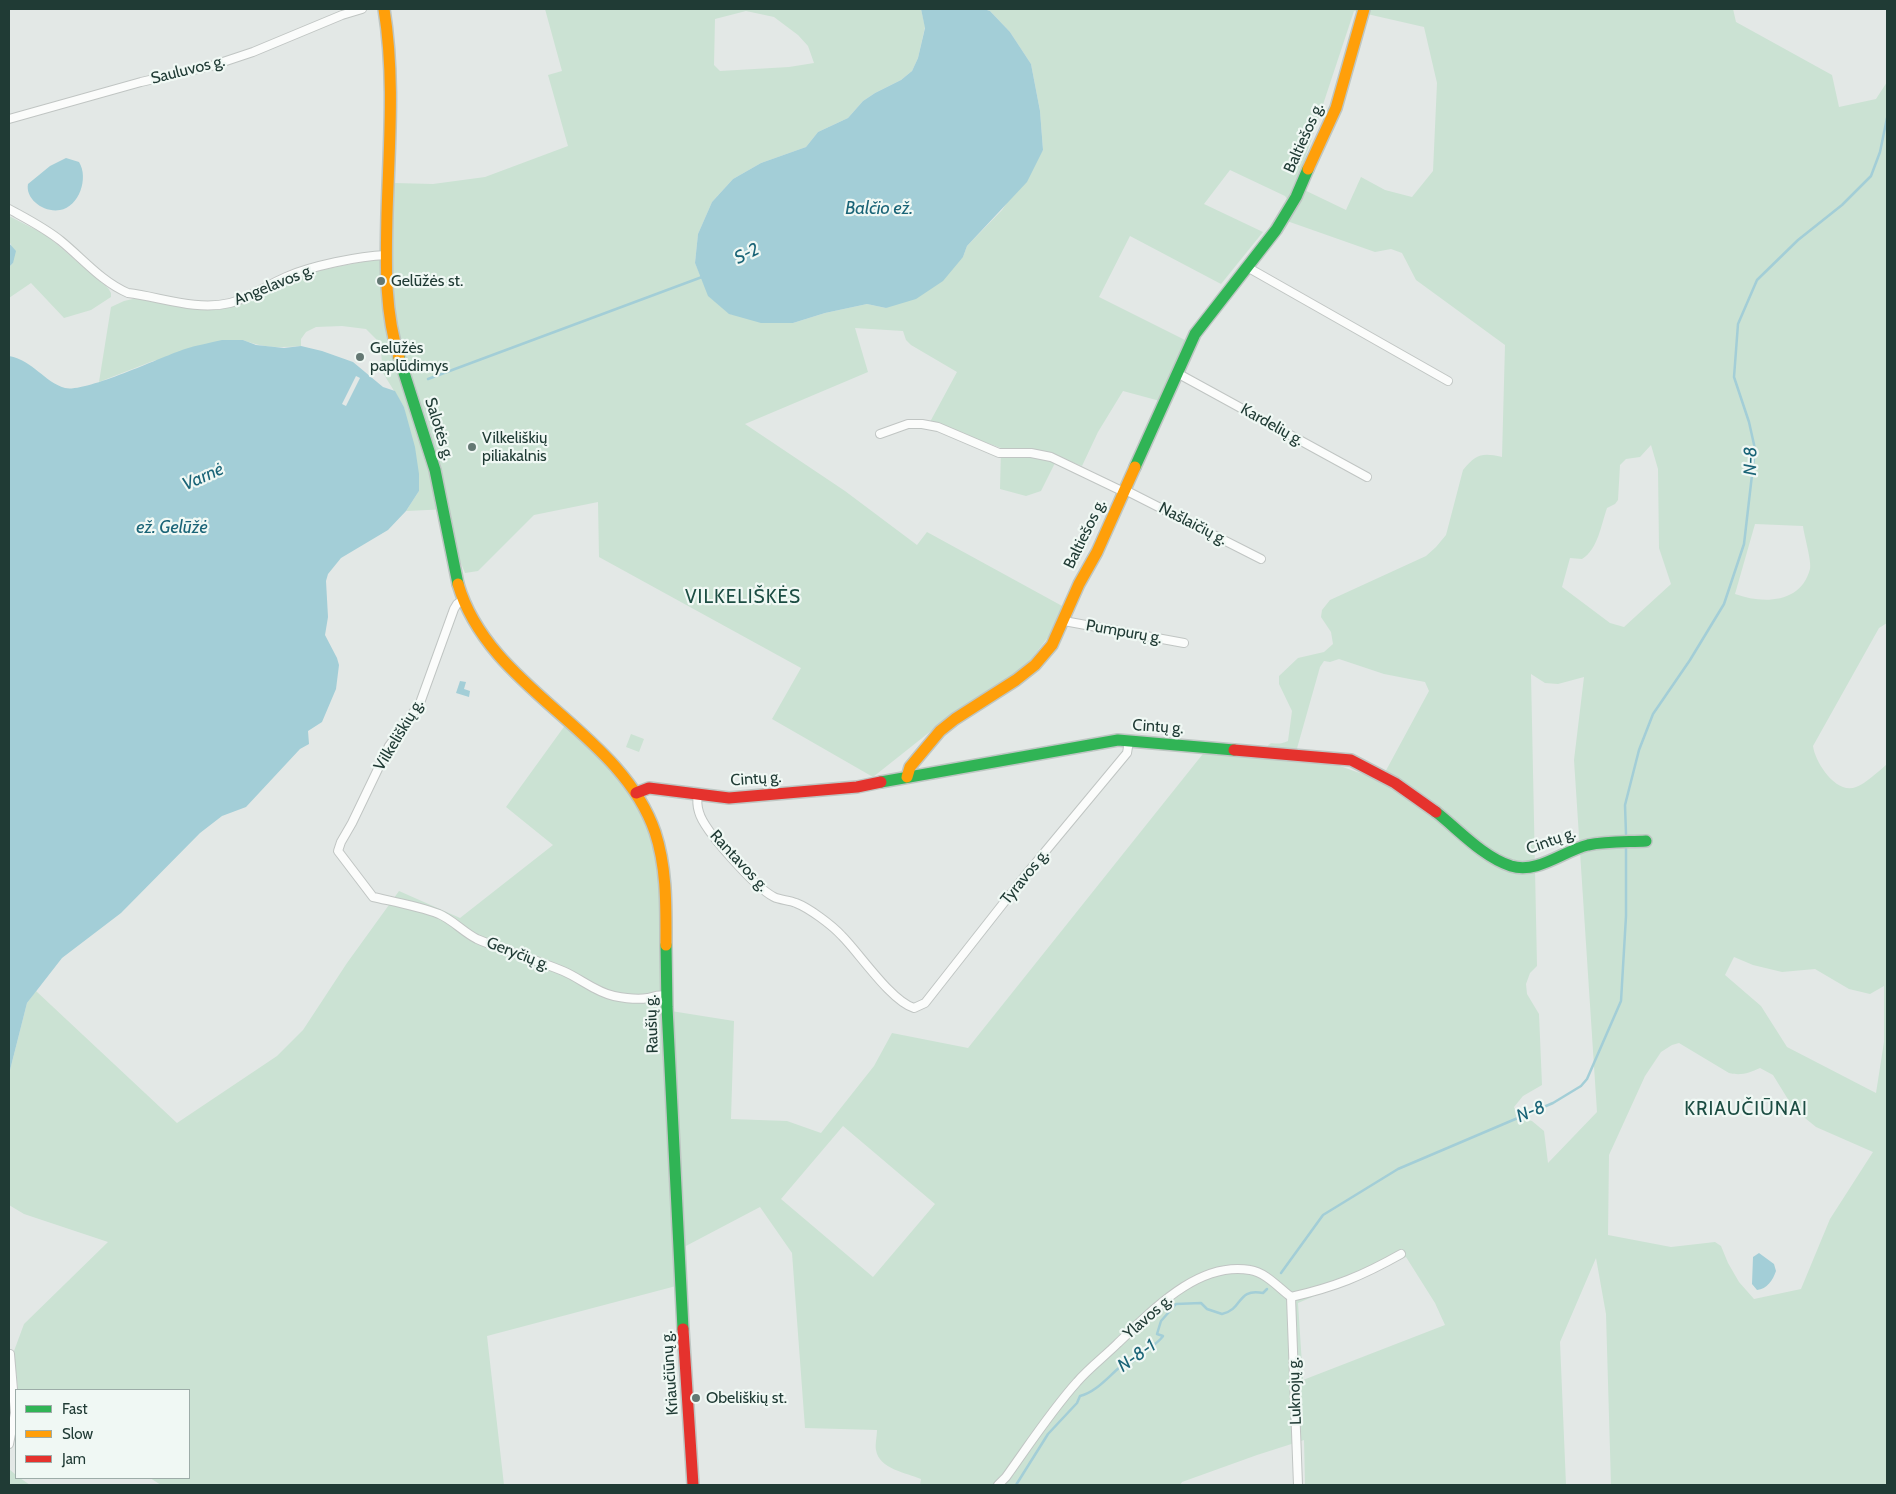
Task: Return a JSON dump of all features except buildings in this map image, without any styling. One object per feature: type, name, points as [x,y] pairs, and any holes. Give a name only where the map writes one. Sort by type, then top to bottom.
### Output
[{"type":"street","name":"Sauluvos g.","points":[[9,119],[141,82],[211,66],[253,52],[342,15],[362,9]]},
{"type":"street","name":"Salotės g.","points":[[384,9],[388,34],[391,89],[386,255],[391,327],[435,470],[452,554],[464,599],[480,629],[504,661],[613,764],[636,793]]},
{"type":"street","name":"Baltiešos g.","points":[[907,777],[910,767],[940,731],[954,719],[1016,680],[1035,665],[1052,645],[1079,584],[1097,552],[1195,334],[1276,230],[1296,197],[1336,108],[1364,9]]},
{"type":"street","name":"Angelavos g.","points":[[9,209],[46,229],[109,283],[121,290],[186,304],[218,305],[231,303],[300,272],[386,255]]},
{"type":"street","points":[[1247,267],[1448,381]]},
{"type":"street","name":"Kardelių g.","points":[[1176,374],[1367,477]]},
{"type":"street","name":"Našlaičių g.","points":[[880,434],[908,424],[922,424],[938,427],[998,453],[1030,453],[1052,457],[1261,559]]},
{"type":"street","name":"Vilkeliškių g.","points":[[373,897],[340,856],[338,851],[340,842],[352,823],[389,746],[420,703],[454,609],[464,599]]},
{"type":"street","name":"Pumpurų g.","points":[[1064,621],[1184,642]]},
{"type":"street","name":"Cintų g.","points":[[636,793],[649,788],[729,798],[744,798],[857,787],[1105,742],[1129,741],[1352,760],[1386,776],[1435,811],[1496,859],[1512,867],[1526,868],[1594,844],[1646,841]]},
{"type":"street","name":"Tyravos g.","points":[[914,1008],[926,1003],[1024,877],[1127,753],[1129,741]]},
{"type":"street","name":"Raušių g.","points":[[636,793],[654,830],[664,874],[666,901],[666,995],[680,1258]]},
{"type":"street","name":"Rantavos g.","points":[[698,793],[699,812],[703,821],[730,857],[767,893],[775,898],[795,902],[803,906],[841,935],[890,990],[905,1004],[914,1008]]},
{"type":"street","name":"Geryčių g.","points":[[373,897],[402,903],[439,915],[475,938],[544,963],[612,995],[637,998],[666,995]]},
{"type":"street","points":[[1291,1297],[1346,1282],[1401,1254]]},
{"type":"street","name":"Kriaučiūnų g.","points":[[680,1258],[693,1485]]},
{"type":"street","name":"Ylavos g.","points":[[998,1485],[1078,1381],[1158,1305],[1185,1286],[1218,1271],[1250,1270],[1258,1272],[1291,1297]]},
{"type":"street","name":"Luknojų g.","points":[[1291,1297],[1298,1485]]},
{"type":"street","points":[[9,1444],[15,1413],[10,1354]]},
{"type":"green space","points":[[545,9],[921,9],[925,27],[918,58],[912,71],[901,80],[863,101],[848,118],[818,132],[806,147],[761,163],[733,179],[712,202],[698,234],[695,263],[709,296],[730,314],[793,323],[825,313],[867,304],[886,308],[963,257],[967,246],[1002,210],[1043,150],[1040,111],[1031,64],[1010,32],[990,11],[984,9],[1733,9],[1736,22],[1832,75],[1839,107],[1876,99],[1887,82],[1887,623],[1879,628],[1813,746],[1822,768],[1828,776],[1834,782],[1848,788],[1864,783],[1887,764],[1887,1485],[1611,1485],[1606,1314],[1596,1258],[1560,1342],[1566,1485],[1305,1485],[1304,1440],[1182,1482],[1180,1485],[920,1485],[921,1479],[894,1469],[882,1462],[876,1450],[877,1430],[805,1428],[792,1253],[760,1207],[684,1247],[671,1011],[734,1021],[731,1119],[787,1121],[821,1133],[874,1066],[892,1033],[968,1048],[1206,750],[1262,759],[1267,746],[1272,743],[1278,744],[1288,741],[1292,711],[1279,684],[1279,676],[1298,658],[1324,652],[1333,644],[1331,632],[1321,617],[1322,610],[1330,600],[1426,556],[1446,535],[1463,470],[1476,457],[1490,455],[1502,457],[1505,345],[1416,280],[1402,253],[1391,249],[1375,252],[1287,221],[1294,209],[1285,196],[1230,170],[1204,204],[1263,232],[1221,284],[1130,236],[1099,297],[1187,341],[1160,401],[1123,391],[1098,432],[1082,466],[1058,457],[1041,491],[1026,496],[1000,489],[1001,448],[930,422],[957,372],[911,345],[906,340],[903,331],[855,328],[868,372],[745,424],[845,491],[917,545],[927,532],[1064,607],[1059,623],[1026,666],[936,727],[873,777],[772,719],[801,668],[599,557],[598,502],[534,515],[478,571],[465,573],[458,556],[449,509],[406,511],[419,491],[404,407],[383,373],[381,352],[376,339],[366,329],[342,326],[316,327],[306,332],[301,339],[301,346],[272,347],[257,345],[243,340],[153,361],[99,382],[111,307],[137,298],[219,310],[286,282],[321,270],[392,256],[394,183],[433,184],[485,177],[568,146],[548,75],[562,71]],"holes":[[[746,11],[774,17],[798,35],[808,46],[814,63],[789,67],[720,71],[714,65],[715,19]],[[1354,11],[1424,27],[1437,83],[1433,171],[1412,197],[1385,190],[1361,177],[1346,210],[1296,186]],[[1651,445],[1658,469],[1659,548],[1671,584],[1624,627],[1610,623],[1562,587],[1570,558],[1582,559],[1592,549],[1607,508],[1618,500],[1620,465],[1626,459],[1640,457]],[[1755,524],[1803,526],[1810,566],[1805,581],[1789,595],[1768,600],[1735,594]],[[1339,659],[1384,674],[1425,682],[1429,691],[1383,776],[1377,779],[1337,765],[1297,762],[1296,752],[1320,667],[1324,661],[1330,662]],[[1531,674],[1545,683],[1558,684],[1584,677],[1574,760],[1597,1112],[1548,1163],[1544,1131],[1532,1121],[1518,1117],[1514,1107],[1523,1096],[1542,1085],[1539,1014],[1527,994],[1526,984],[1530,973],[1537,966]],[[1734,957],[1753,965],[1782,972],[1815,969],[1849,989],[1870,994],[1884,986],[1884,1042],[1876,1093],[1787,1047],[1761,1006],[1725,975]],[[1679,1043],[1729,1073],[1745,1074],[1760,1068],[1773,1075],[1794,1109],[1816,1127],[1873,1152],[1830,1219],[1801,1289],[1754,1299],[1739,1282],[1721,1246],[1715,1242],[1671,1247],[1608,1235],[1609,1155],[1645,1076],[1661,1052]],[[843,1126],[935,1204],[873,1277],[781,1199]],[[1406,1257],[1435,1303],[1445,1325],[1303,1380],[1298,1303]]]},
{"type":"green space","points":[[9,216],[46,235],[108,288],[111,297],[91,310],[64,318],[31,283],[9,298],[9,267],[13,263],[11,244],[9,243]]},
{"type":"green space","points":[[566,724],[622,780],[644,815],[657,862],[661,903],[662,1021],[676,1286],[487,1336],[504,1485],[161,1485],[152,1479],[190,1479],[190,1389],[18,1389],[14,1351],[24,1324],[108,1242],[24,1214],[9,1205],[9,1074],[27,1003],[36,991],[177,1123],[277,1056],[303,1030],[347,963],[399,891],[460,918],[553,845],[506,807]]},
{"type":"green space","points":[[631,734],[644,739],[639,752],[626,747]]},
{"type":"green space","points":[[9,1469],[15,1474],[15,1479],[21,1479],[30,1485],[9,1485]]},
{"type":"water","name":"Balčio ež.","points":[[921,9],[984,9],[990,11],[1010,32],[1031,64],[1040,111],[1043,150],[1027,182],[967,246],[963,257],[943,281],[916,299],[886,308],[867,304],[825,313],[793,323],[761,323],[729,314],[708,296],[695,263],[698,234],[712,202],[733,179],[761,163],[806,147],[818,132],[848,118],[863,101],[901,80],[912,71],[918,58],[925,28]]},
{"type":"water","points":[[66,158],[79,162],[82,169],[82,183],[77,198],[67,208],[60,210],[42,207],[29,195],[28,184],[50,166]]},
{"type":"water","points":[[9,243],[16,251],[13,263],[9,267]]},
{"type":"water","name":"ež. Gelūžė","points":[[222,340],[243,340],[256,345],[284,348],[301,346],[322,351],[353,362],[383,387],[395,391],[404,407],[415,447],[419,474],[419,491],[406,511],[388,530],[341,558],[328,574],[326,581],[328,617],[325,635],[339,665],[336,689],[322,722],[308,731],[309,744],[300,749],[246,807],[222,816],[200,833],[121,913],[62,958],[27,1003],[9,1074],[9,356],[25,362],[58,385],[65,388],[75,388],[105,380],[185,349]]},
{"type":"water","points":[[460,681],[466,682],[464,689],[470,691],[469,697],[456,693]]},
{"type":"water","points":[[1759,1253],[1774,1264],[1776,1271],[1769,1284],[1757,1290],[1752,1284],[1753,1257]]},
{"type":"pier","points":[[356,376],[360,378],[346,406],[342,404]]},
{"type":"waterway","name":"N-8","points":[[1626,834],[1625,805],[1639,750],[1653,714],[1690,660],[1724,604],[1744,544],[1755,449],[1749,422],[1734,377],[1738,324],[1757,280],[1798,240],[1842,205],[1871,176],[1880,152],[1887,118]]},
{"type":"waterway","name":"S-2","points":[[428,379],[702,277]]},
{"type":"waterway","name":"N-8","points":[[1281,1273],[1323,1215],[1398,1169],[1553,1103],[1581,1086],[1587,1079],[1621,1001],[1626,916],[1626,849]]},
{"type":"waterway","name":"N-8-1","points":[[1016,1485],[1048,1434],[1077,1403],[1080,1396],[1097,1388],[1121,1366],[1133,1361],[1163,1336],[1157,1334],[1161,1321],[1176,1304],[1201,1303],[1207,1309],[1222,1314],[1234,1308],[1248,1293],[1263,1293],[1267,1289]]},
{"type":"traffic: fast","points":[[1135,467],[1195,334],[1276,230],[1296,197],[1308,169]]},
{"type":"traffic: fast","points":[[399,357],[435,470],[458,584]]},
{"type":"traffic: fast","points":[[881,782],[1118,740],[1234,750]]},
{"type":"traffic: fast","points":[[1436,812],[1481,850],[1501,862],[1521,868],[1550,861],[1588,845],[1646,841]]},
{"type":"traffic: fast","points":[[666,945],[667,1007],[683,1329]]},
{"type":"traffic: slow","points":[[384,9],[390,86],[386,268],[388,304],[399,357]]},
{"type":"traffic: slow","points":[[1308,169],[1336,108],[1364,9]]},
{"type":"traffic: slow","points":[[907,777],[910,767],[940,731],[955,719],[1016,680],[1035,665],[1052,645],[1135,467]]},
{"type":"traffic: slow","points":[[458,584],[474,621],[497,653],[525,682],[614,765],[638,796],[655,832],[662,860],[665,888],[666,945]]},
{"type":"traffic: jam","points":[[1234,750],[1351,760],[1395,783],[1436,812]]},
{"type":"traffic: jam","points":[[636,793],[649,788],[729,798],[857,787],[881,782]]},
{"type":"traffic: jam","points":[[683,1329],[693,1485]]},
{"type":"place","name":"Gelūžės st.","points":[[381,281]]},
{"type":"place","name":"Gelūžės paplūdimys","points":[[360,357]]},
{"type":"place","name":"Vilkeliškių piliakalnis","points":[[472,447]]},
{"type":"place","name":"Obeliškių st.","points":[[696,1398]]},
{"type":"district","name":"VILKELIŠKĖS","points":[[743,597]]},
{"type":"district","name":"KRIAUČIŪNAI","points":[[1746,1109]]},
{"type":"water label","name":"Varnė","points":[[203,477]]}]
